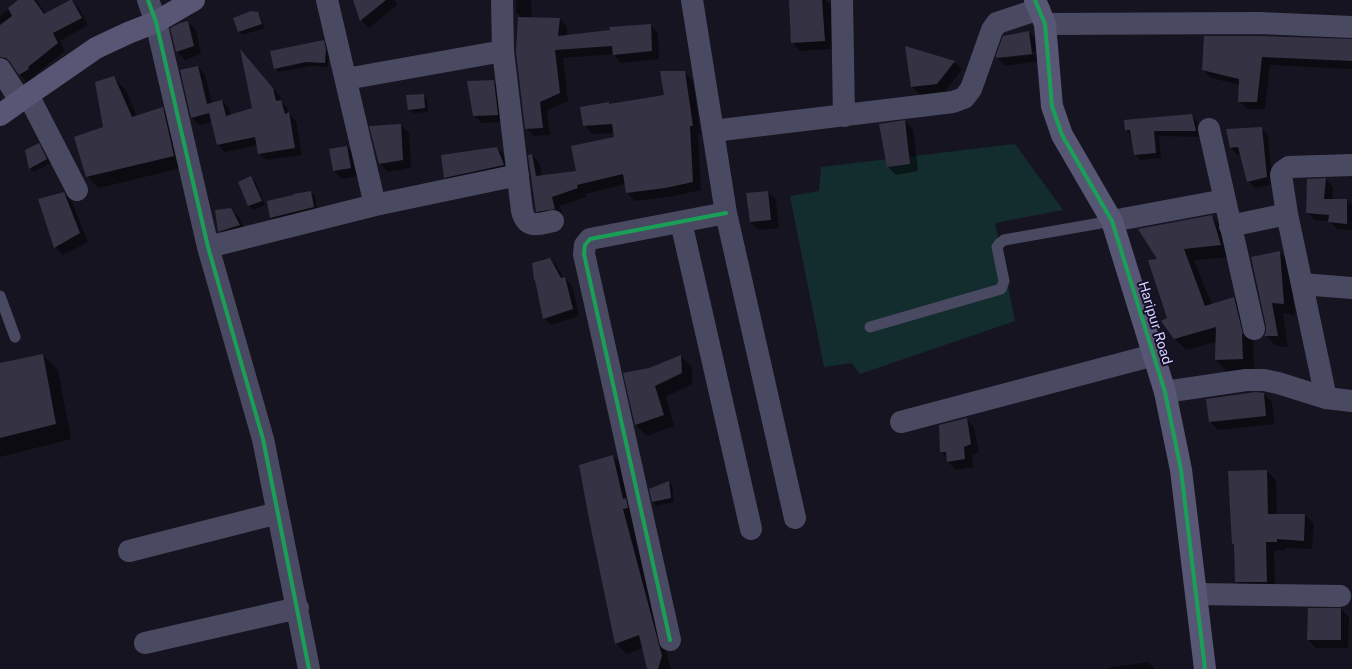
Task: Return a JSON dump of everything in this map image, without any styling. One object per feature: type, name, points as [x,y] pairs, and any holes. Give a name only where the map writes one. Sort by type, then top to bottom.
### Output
[{"type":"street","points":[[148,0],[156,22],[208,247],[263,439],[309,669]]},
{"type":"street","points":[[0,115],[96,48],[156,22],[194,0]]},
{"type":"street","points":[[327,0],[375,205]]},
{"type":"street","points":[[502,0],[503,51],[524,218],[531,224],[553,220]]},
{"type":"street","points":[[692,0],[726,213],[795,518]]},
{"type":"street","points":[[842,0],[844,116]]},
{"type":"street","points":[[713,131],[953,102],[964,98],[971,88],[992,30],[997,23],[1040,11],[1352,27]]},
{"type":"street","name":"Haripur Road","points":[[1040,11],[1052,106],[1062,135],[1112,221],[1165,392],[1181,470],[1205,669]]},
{"type":"street","points":[[346,79],[503,51]]},
{"type":"street","points":[[0,69],[24,97],[77,190]]},
{"type":"street","points":[[1209,129],[1254,329]]},
{"type":"street","points":[[1326,398],[1287,214],[1281,175],[1285,169],[1289,167],[1352,165]]},
{"type":"street","points":[[208,247],[375,205],[518,175]]},
{"type":"street","points":[[1112,221],[1225,200]]},
{"type":"street","points":[[670,640],[584,254],[585,245],[590,239],[726,213]]},
{"type":"street","points":[[1230,226],[1287,214]]},
{"type":"street","points":[[681,222],[751,529]]},
{"type":"street","points":[[1302,284],[1352,288]]},
{"type":"street","points":[[901,422],[1154,355]]},
{"type":"street","points":[[1165,392],[1246,380],[1264,380],[1326,398],[1352,401]]},
{"type":"street","points":[[129,551],[278,513]]},
{"type":"street","points":[[1196,594],[1340,596]]},
{"type":"street","points":[[145,643],[298,608]]},
{"type":"lane","points":[[870,327],[1001,290],[1004,281],[997,247],[1004,240],[1112,221]]},
{"type":"lane","points":[[0,296],[14,337]]},
{"type":"green space","points":[[1015,144],[1063,210],[995,223],[1015,321],[860,374],[852,363],[824,367],[790,196],[819,191],[821,167]]},
{"type":"building","points":[[18,0],[34,0],[44,14],[72,0],[82,18],[53,33],[58,43],[28,67],[29,69],[19,75],[6,58],[0,57],[0,25],[12,16],[8,8]]},
{"type":"building","points":[[353,0],[386,0],[360,21]]},
{"type":"building","points":[[789,0],[822,0],[825,41],[791,43]]},
{"type":"building","points":[[251,11],[258,12],[262,24],[238,32],[233,18]]},
{"type":"building","points":[[518,17],[560,18],[558,36],[610,30],[609,27],[651,24],[652,51],[613,55],[612,46],[555,50],[560,93],[540,102],[543,128],[525,129],[516,52]]},
{"type":"building","points":[[188,21],[194,46],[176,52],[170,28]]},
{"type":"building","points":[[1029,31],[1032,54],[996,58],[1003,36]]},
{"type":"building","points":[[1204,36],[1352,39],[1352,61],[1262,57],[1257,102],[1238,102],[1239,79],[1202,70]]},
{"type":"building","points":[[324,40],[326,49],[325,63],[306,62],[274,69],[270,51]]},
{"type":"building","points":[[905,46],[955,61],[937,84],[911,87]]},
{"type":"building","points":[[240,49],[273,88],[276,101],[281,100],[285,114],[289,112],[295,148],[258,154],[255,137],[217,145],[209,113],[191,118],[180,70],[198,66],[207,104],[222,100],[226,116],[252,108]]},
{"type":"building","points":[[660,71],[685,71],[693,126],[690,126],[693,182],[665,188],[626,193],[623,174],[577,185],[578,188],[552,197],[555,209],[536,212],[528,155],[532,154],[536,176],[576,171],[571,146],[614,137],[612,124],[583,126],[580,107],[664,95]]},
{"type":"building","points":[[114,76],[132,117],[163,107],[174,156],[86,177],[74,137],[103,127],[95,82]]},
{"type":"building","points":[[494,80],[498,115],[473,116],[467,81]]},
{"type":"building","points":[[424,94],[425,108],[408,110],[406,95]]},
{"type":"building","points":[[1192,114],[1196,131],[1154,131],[1156,153],[1134,155],[1130,130],[1125,130],[1124,120]]},
{"type":"building","points":[[905,120],[910,164],[887,167],[879,124]]},
{"type":"building","points":[[401,124],[403,160],[379,164],[369,126]]},
{"type":"building","points":[[1262,127],[1267,177],[1247,182],[1238,147],[1230,148],[1226,129]]},
{"type":"building","points":[[39,143],[47,159],[29,169],[25,150]]},
{"type":"building","points":[[347,146],[351,168],[333,171],[329,149]]},
{"type":"building","points":[[497,147],[504,165],[444,178],[441,155]]},
{"type":"building","points":[[251,176],[262,201],[248,206],[238,182]]},
{"type":"building","points":[[1326,178],[1324,199],[1347,199],[1347,224],[1328,222],[1329,215],[1306,213],[1307,179]]},
{"type":"building","points":[[311,191],[314,207],[270,218],[267,201]]},
{"type":"building","points":[[768,191],[771,220],[750,222],[746,193]]},
{"type":"building","points":[[64,192],[80,233],[54,248],[38,199]]},
{"type":"building","points":[[231,208],[240,225],[218,232],[215,210]]},
{"type":"building","points":[[1212,215],[1221,245],[1184,249],[1205,306],[1234,297],[1243,334],[1243,359],[1215,360],[1216,327],[1174,339],[1161,321],[1167,318],[1148,260],[1157,259],[1138,229]]},
{"type":"building","points":[[1280,251],[1284,304],[1272,303],[1278,336],[1264,336],[1266,326],[1251,257]]},
{"type":"building","points":[[550,258],[561,278],[565,277],[573,309],[543,319],[534,280],[532,263]]},
{"type":"building","points":[[43,354],[56,424],[0,438],[0,363]]},
{"type":"building","points":[[681,355],[682,373],[655,386],[664,415],[635,425],[623,373],[649,368]]},
{"type":"building","points":[[1256,392],[1264,393],[1266,416],[1209,422],[1206,399]]},
{"type":"building","points":[[967,418],[971,444],[964,447],[965,459],[947,462],[946,452],[940,452],[939,425]]},
{"type":"building","points":[[613,455],[623,499],[626,498],[628,508],[623,509],[662,656],[658,669],[647,669],[639,635],[615,644],[579,465]]},
{"type":"building","points":[[1267,470],[1268,514],[1305,514],[1304,541],[1277,539],[1277,542],[1266,542],[1267,582],[1235,582],[1234,544],[1232,544],[1228,471]]},
{"type":"building","points":[[669,481],[671,498],[652,502],[649,489]]},
{"type":"building","points":[[1308,608],[1341,608],[1341,640],[1307,640]]},
{"type":"cycle path","points":[[148,0],[156,22],[208,247],[263,439],[309,669]]},
{"type":"cycle path","points":[[1035,0],[1045,24],[1052,106],[1062,135],[1112,221],[1165,392],[1181,470],[1205,669]]},
{"type":"cycle path","points":[[670,640],[584,254],[585,245],[590,239],[726,213]]}]
